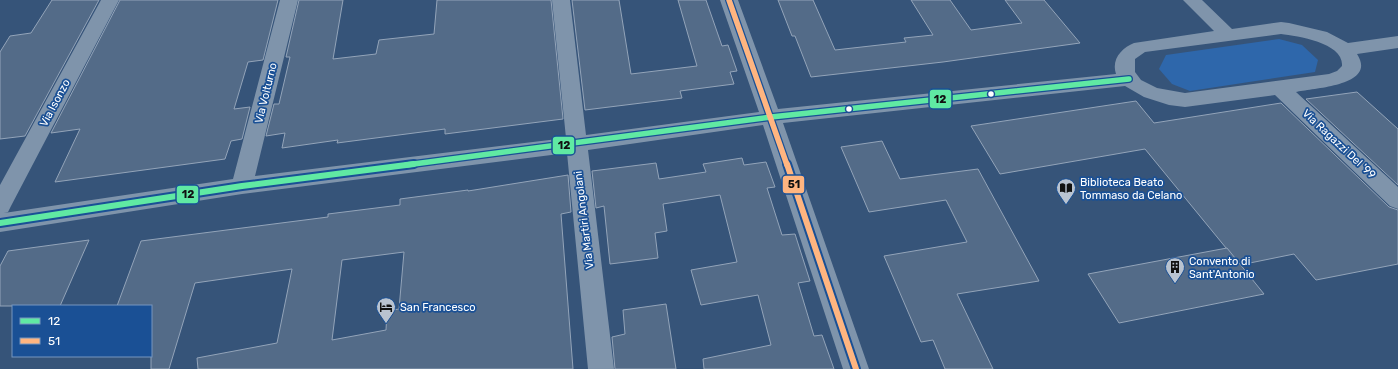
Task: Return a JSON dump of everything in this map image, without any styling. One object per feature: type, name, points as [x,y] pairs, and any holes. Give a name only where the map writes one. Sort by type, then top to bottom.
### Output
[{"type":"street","name":"Via Isonzo","points":[[0,206],[110,0]]},
{"type":"street","name":"Via Volturno","points":[[242,186],[289,0]]},
{"type":"street","name":"Via Martiri Angolani","points":[[561,0],[601,369]]},
{"type":"street","points":[[729,0],[771,118],[856,369]]},
{"type":"street","points":[[1192,0],[1227,34]]},
{"type":"street","points":[[1281,28],[1302,31],[1325,39],[1344,50],[1350,57],[1353,65],[1348,73],[1337,79],[1186,100],[1156,95],[1138,86],[1129,79],[1124,64],[1125,58],[1130,52],[1141,47],[1227,34],[1281,28]]},
{"type":"street","points":[[1344,50],[1398,42]]},
{"type":"street","points":[[0,223],[242,186],[771,118],[1129,79]]},
{"type":"street","name":"Via Ragazzi Del '99","points":[[1280,88],[1398,200]]},
{"type":"shaded area","points":[[1279,39],[1302,45],[1318,60],[1315,72],[1190,91],[1172,84],[1159,69],[1166,55]]},
{"type":"building","points":[[52,0],[99,0],[25,136],[0,139],[0,52],[10,36],[31,33]]},
{"type":"building","points":[[120,0],[278,0],[263,60],[248,62],[234,109],[250,107],[242,139],[231,141],[225,159],[55,182],[80,129],[51,133]]},
{"type":"building","points":[[299,0],[343,0],[333,59],[376,54],[379,40],[434,34],[437,0],[551,0],[563,119],[445,134],[445,129],[337,143],[338,140],[282,148],[285,133],[266,136],[274,104],[279,104],[290,57],[286,57]]},
{"type":"building","points":[[572,0],[619,0],[631,74],[697,66],[678,0],[706,0],[722,46],[728,45],[737,71],[730,72],[734,84],[680,91],[682,98],[585,110]]},
{"type":"building","points":[[778,0],[813,0],[835,50],[906,42],[904,38],[933,35],[911,0],[950,0],[971,30],[1022,23],[1005,0],[1044,0],[1080,43],[943,62],[811,77],[795,36],[792,36]]},
{"type":"building","points":[[1357,92],[1398,129],[1398,185],[1306,99]]},
{"type":"building","points":[[1136,101],[1154,123],[1281,103],[1389,207],[1398,210],[1398,264],[1316,280],[1294,254],[1240,265],[1145,149],[1000,174],[971,126]]},
{"type":"building","points":[[882,141],[900,179],[978,169],[1039,281],[957,294],[993,369],[945,369],[933,340],[921,342],[884,256],[967,242],[946,200],[869,212],[841,147]]},
{"type":"building","points":[[742,158],[744,165],[766,162],[775,187],[767,188],[782,235],[795,234],[810,281],[798,283],[814,336],[822,335],[834,369],[704,369],[703,359],[771,345],[758,295],[701,305],[691,270],[737,262],[720,195],[663,204],[667,231],[655,233],[658,258],[610,264],[604,206],[596,208],[592,171],[656,163],[659,179],[706,172],[703,164]]},
{"type":"building","points":[[568,175],[571,212],[561,214],[573,369],[198,369],[197,358],[277,343],[292,269],[195,283],[169,369],[151,369],[152,305],[117,305],[141,241],[328,217],[328,214],[400,205],[400,199]],"holes":[[[404,252],[399,309],[387,311],[386,330],[332,340],[342,260]]]},
{"type":"building","points":[[89,240],[60,305],[0,306],[0,266],[8,251]]},
{"type":"building","name":"Convento di Sant'Antonio","points":[[1227,248],[1264,294],[1119,323],[1088,274]]},
{"type":"building","points":[[666,304],[676,369],[615,369],[612,337],[625,334],[623,310]]},
{"type":"transit line","name":"51","points":[[729,0],[771,117],[856,369]]},
{"type":"transit line","name":"12","points":[[0,223],[242,186],[575,144],[771,117],[1129,79]]},
{"type":"place","name":"Biblioteca Beato Tommaso da Celano","points":[[1066,205]]},
{"type":"place","name":"Convento di Sant'Antonio","points":[[1175,284]]},
{"type":"place","name":"San Francesco","points":[[386,324]]}]
